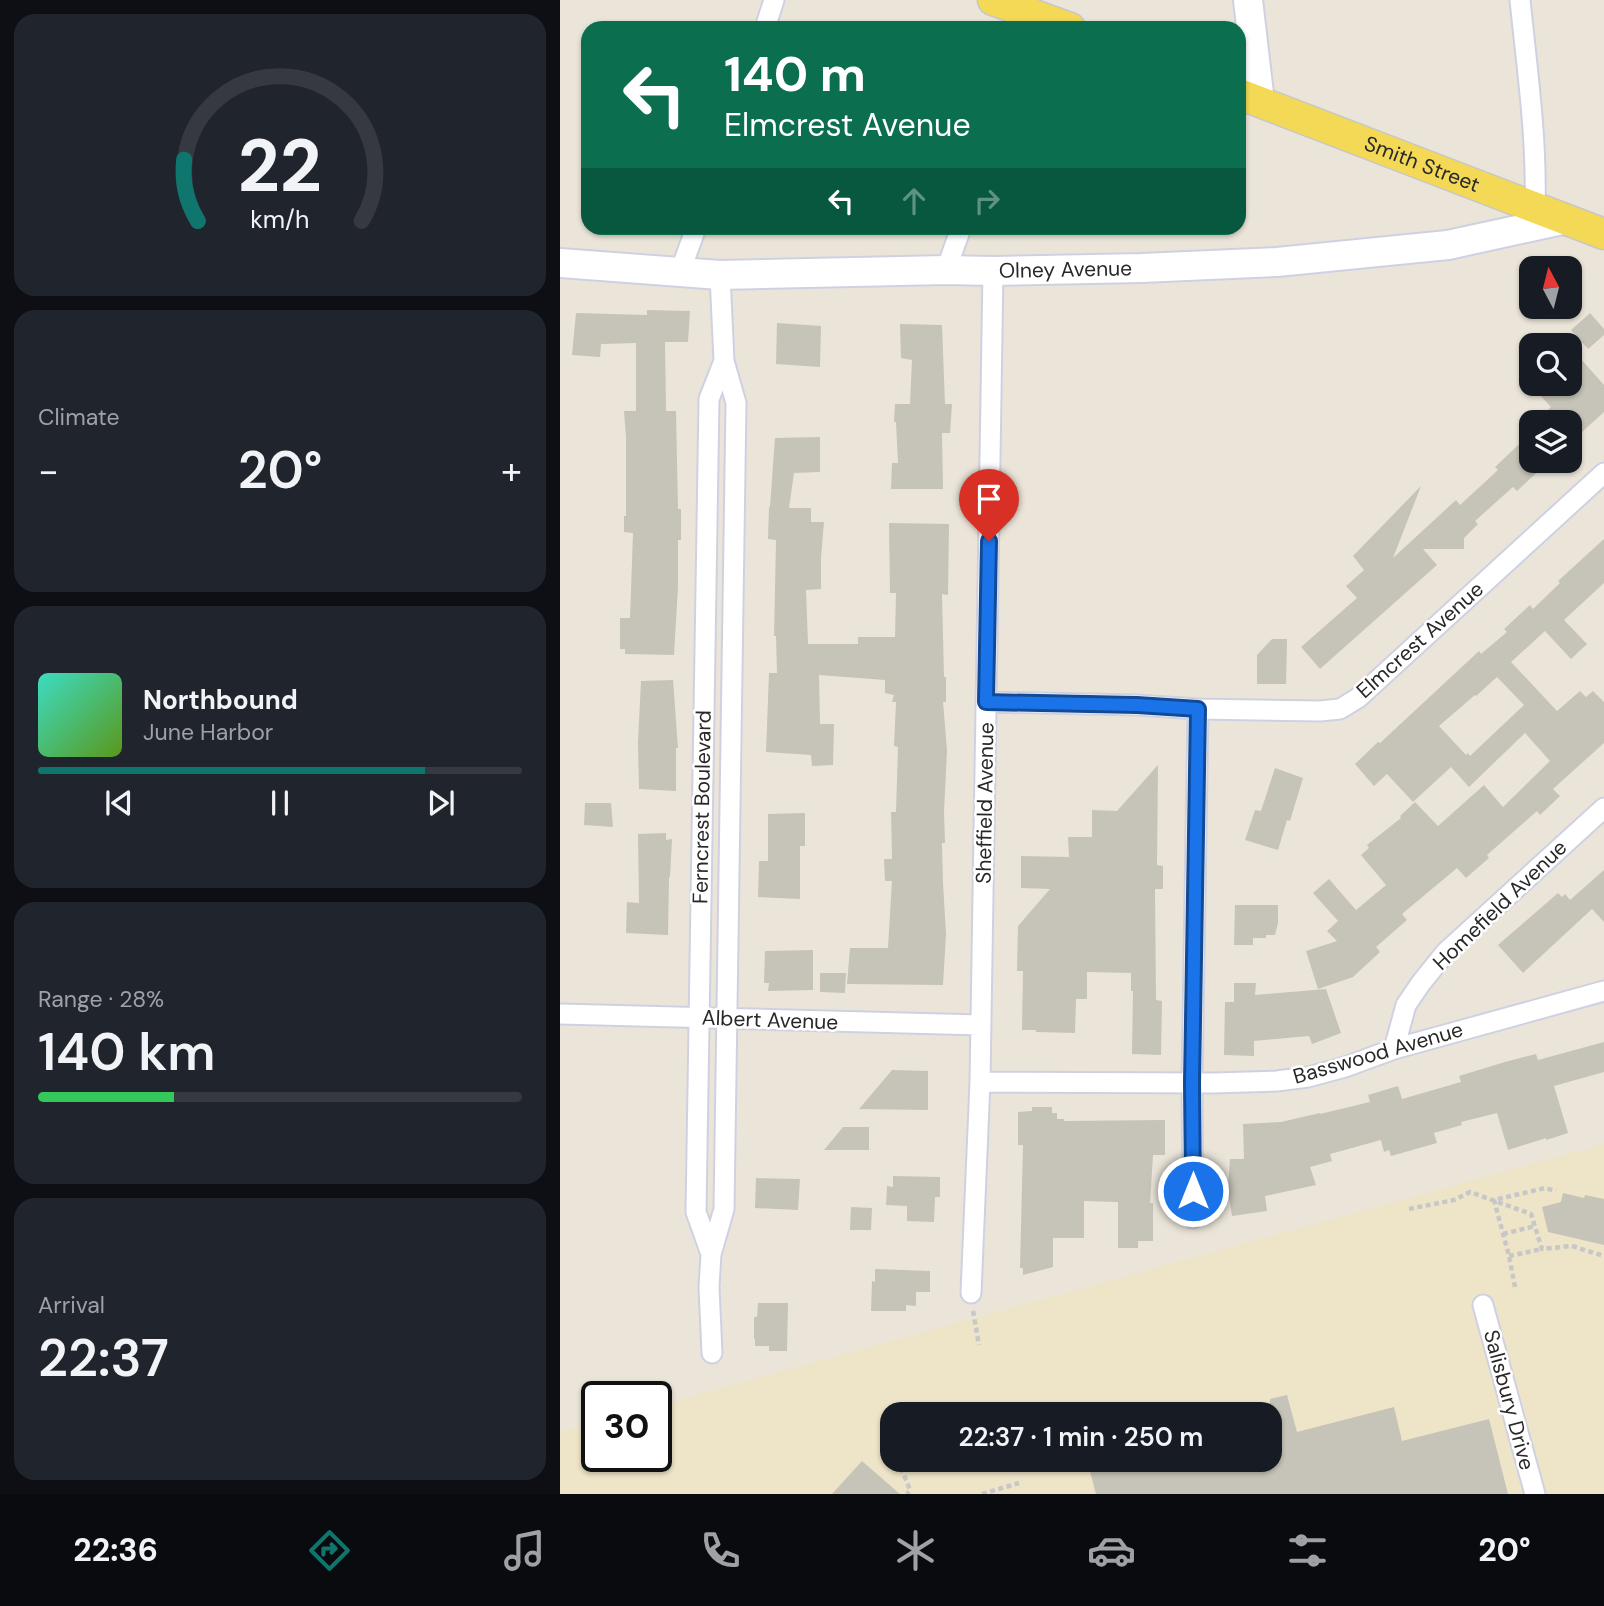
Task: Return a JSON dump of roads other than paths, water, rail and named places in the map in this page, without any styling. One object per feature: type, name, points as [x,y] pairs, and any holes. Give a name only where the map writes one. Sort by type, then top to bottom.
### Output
[{"type":"main road","points":[[993,0],[1037,15]]},
{"type":"main road","name":"Smith Street","points":[[1250,98],[1604,234]]},
{"type":"street","points":[[767,21],[774,0]]},
{"type":"street","points":[[1248,0],[1250,98]]},
{"type":"street","points":[[1520,0],[1534,125],[1535,207]]},
{"type":"street","name":"Olney Avenue","points":[[560,263],[720,275],[993,271],[1277,262],[1448,245],[1567,219]]},
{"type":"street","points":[[680,272],[693,235]]},
{"type":"street","points":[[946,270],[958,235]]},
{"type":"street","name":"Sheffield Avenue","points":[[971,1293],[980,1082],[993,271]]},
{"type":"street","name":"Ferncrest Boulevard","points":[[712,1353],[709,1287],[711,1254],[724,1209],[736,403],[724,361],[720,275]]},
{"type":"street","name":"Ferncrest Boulevard","points":[[711,1254],[696,1212],[709,399],[724,361]]},
{"type":"street","name":"Elmcrest Avenue","points":[[986,702],[1198,709],[1340,709],[1357,698],[1604,473]]},
{"type":"street","points":[[1193,1218],[1192,1083],[1198,709]]},
{"type":"street","name":"Homefield Avenue","points":[[1394,1049],[1406,1006],[1446,952],[1604,808]]},
{"type":"street","name":"Basswood Avenue","points":[[980,1082],[1192,1083],[1277,1081],[1308,1077],[1394,1049],[1604,991]]},
{"type":"street","name":"Albert Avenue","points":[[560,1014],[981,1025]]},
{"type":"street","name":"Salisbury Drive","points":[[1482,1305],[1535,1494]]}]
